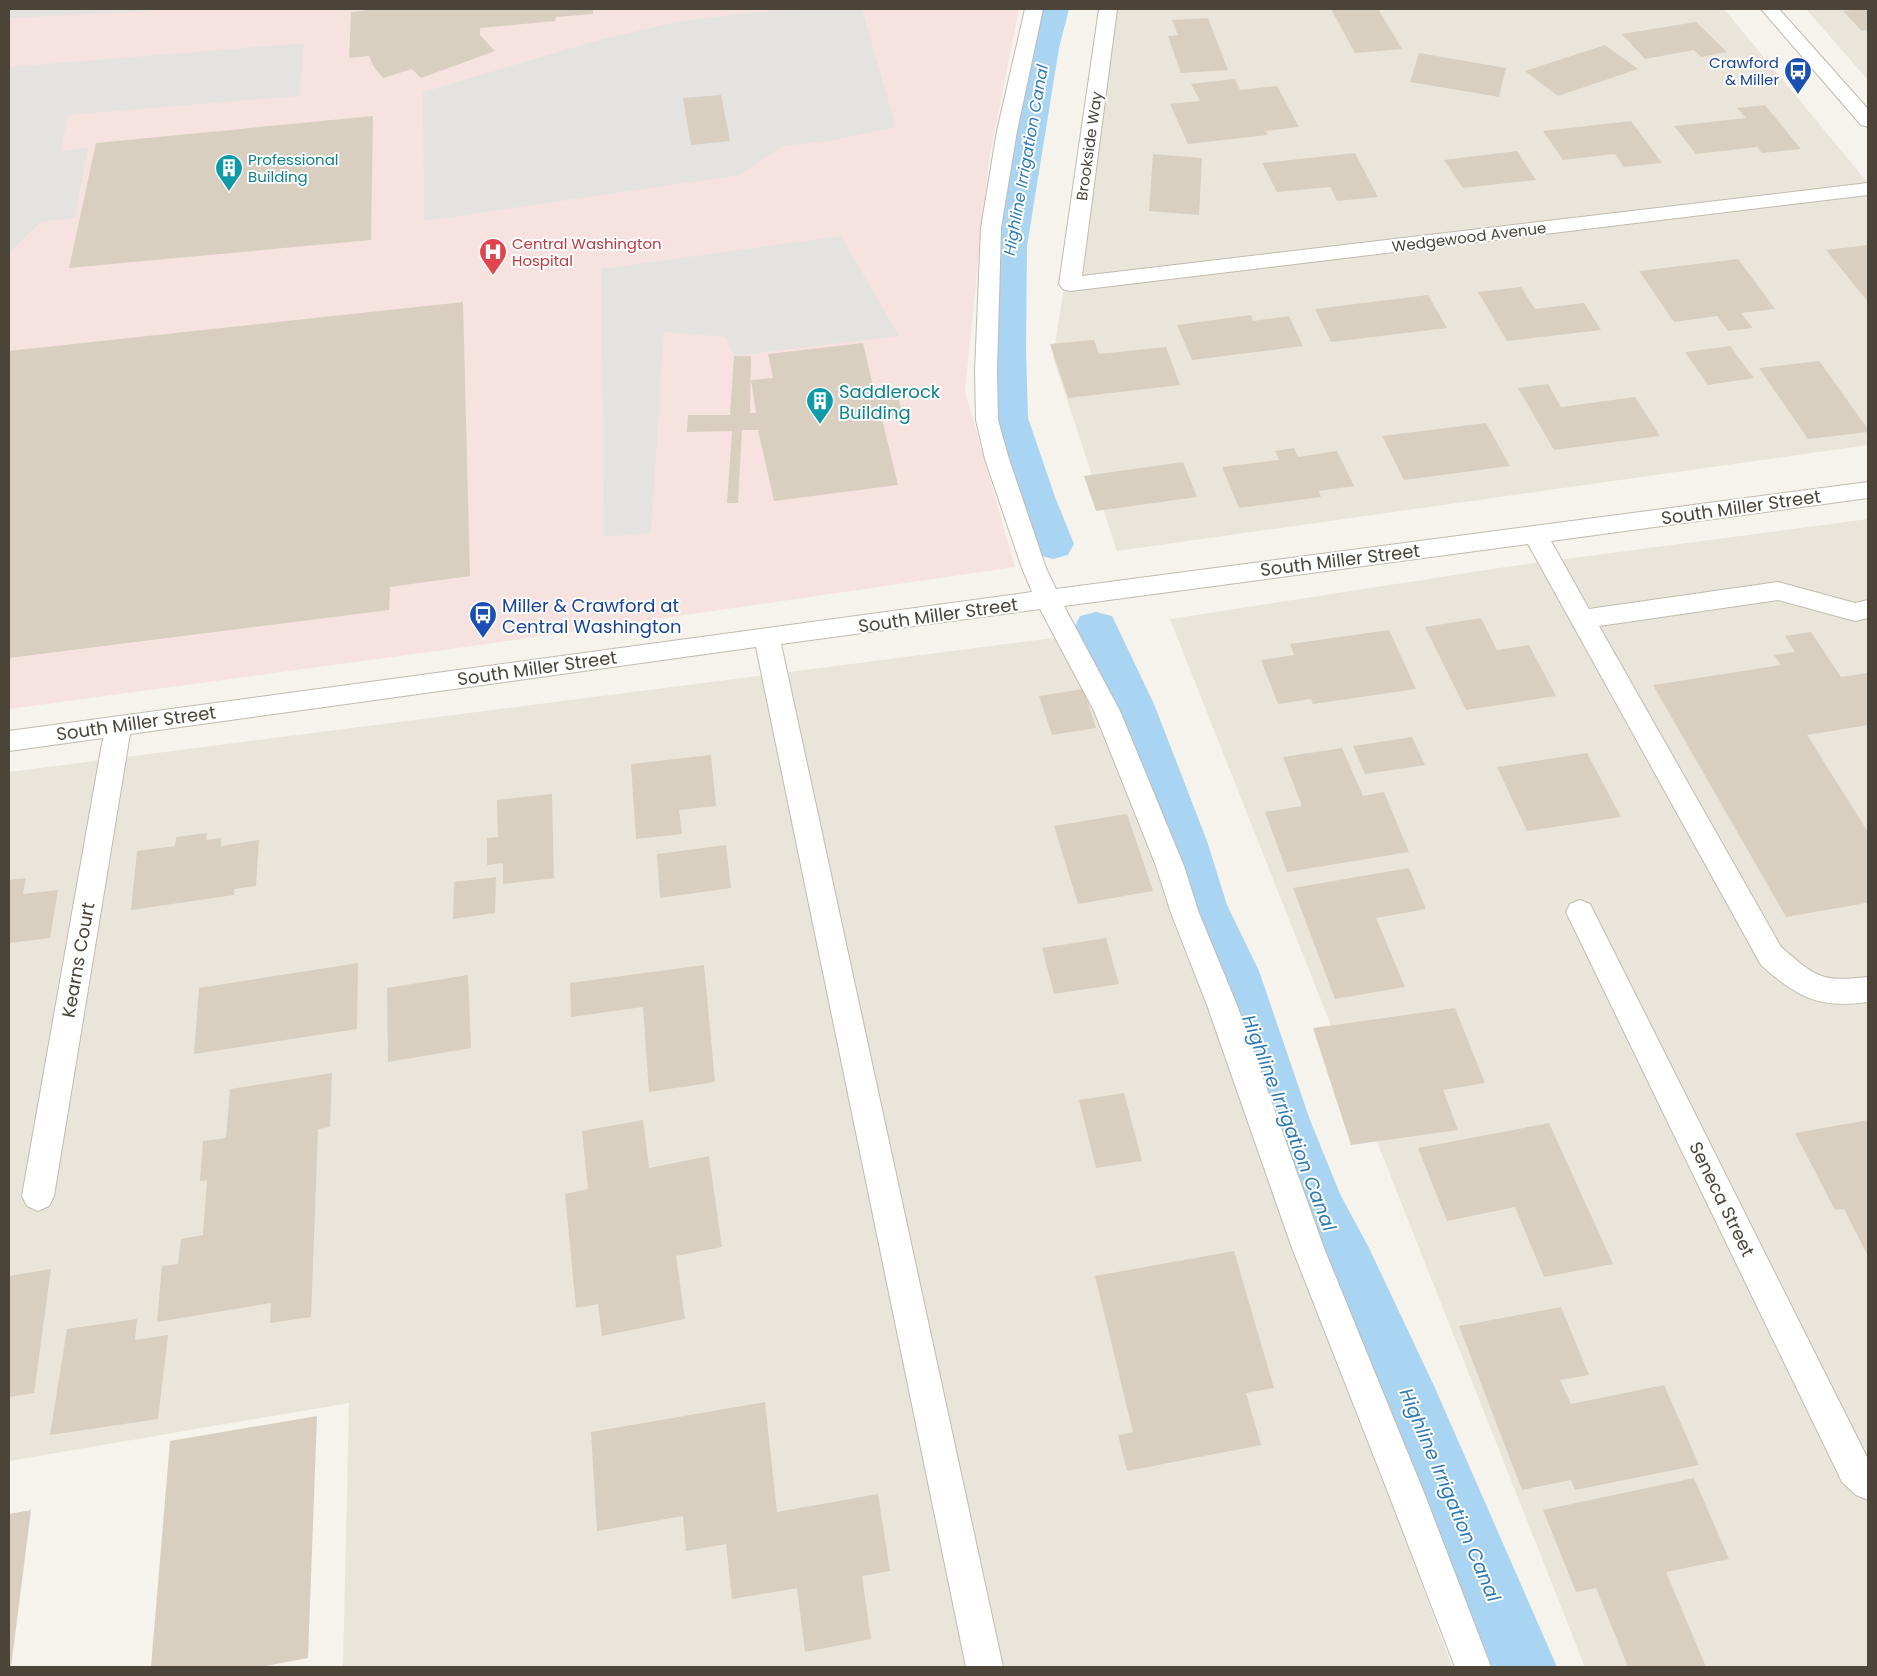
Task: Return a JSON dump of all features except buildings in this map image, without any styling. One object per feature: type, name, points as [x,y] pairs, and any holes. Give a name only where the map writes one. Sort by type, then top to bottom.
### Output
[{"type":"street","points":[[1034,9],[1007,131],[991,228],[986,391],[987,420],[997,459],[1032,560],[1052,599],[1073,649],[1107,711],[1170,866],[1185,913],[1222,1005],[1311,1257],[1407,1495],[1473,1667]]},
{"type":"street","name":"Brookside Way","points":[[1070,284],[1108,9]]},
{"type":"street","points":[[1770,9],[1868,121]]},
{"type":"street","name":"Wedgewood Avenue","points":[[1070,284],[1868,189]]},
{"type":"street","name":"South Miller Street","points":[[9,741],[666,650],[1868,490]]},
{"type":"street","points":[[1535,534],[1771,956],[1798,980],[1821,991],[1849,992],[1868,989]]},
{"type":"street","points":[[1583,619],[1778,591],[1855,612],[1868,609]]},
{"type":"street","points":[[767,638],[985,1667]]},
{"type":"street","name":"Kearns Court","points":[[38,1196],[118,725]]},
{"type":"street","name":"Seneca Street","points":[[1580,912],[1854,1470],[1868,1483]]},
{"type":"shaded area","name":"Central Washington Hospital","points":[[9,9],[1019,9],[989,160],[965,391],[1015,567],[473,646],[9,709]]},
{"type":"shaded area","points":[[9,9],[154,9],[152,11],[9,18]]},
{"type":"shaded area","points":[[862,9],[896,127],[830,141],[782,146],[740,175],[424,221],[423,92],[592,42],[675,22],[755,12]]},
{"type":"shaded area","points":[[1108,9],[1724,9],[1868,183],[1868,445],[1117,551],[1053,357]]},
{"type":"shaded area","points":[[1806,9],[1868,9],[1868,80]]},
{"type":"shaded area","points":[[304,43],[300,96],[68,115],[61,151],[88,148],[75,218],[41,222],[9,253],[9,67]]},
{"type":"shaded area","points":[[841,236],[899,336],[734,356],[726,337],[664,332],[651,533],[604,537],[601,269]]},
{"type":"shaded area","points":[[1868,519],[1868,1667],[1585,1667],[1170,619],[1506,567]]},
{"type":"shaded area","points":[[1077,635],[1452,1667],[343,1667],[349,1403],[9,1461],[9,772]]},
{"type":"waterway","name":"Highline Irrigation Canal","points":[[1053,9],[1043,48],[1009,246],[1007,350],[1008,418],[1034,497],[1053,544]]},
{"type":"waterway","name":"Highline Irrigation Canal","points":[[1096,628],[1131,704],[1183,841],[1202,905],[1233,971],[1283,1120],[1317,1207],[1349,1267],[1414,1409],[1524,1667]]},
{"type":"place","name":"Crawford & Miller","points":[[1798,95]]},
{"type":"place","name":"Professional Building","points":[[229,192]]},
{"type":"place","name":"Central Washington Hospital","points":[[493,276]]},
{"type":"place","name":"Saddlerock Building","points":[[820,425]]},
{"type":"place","name":"Miller & Crawford at Central Washington","points":[[483,639]]}]
